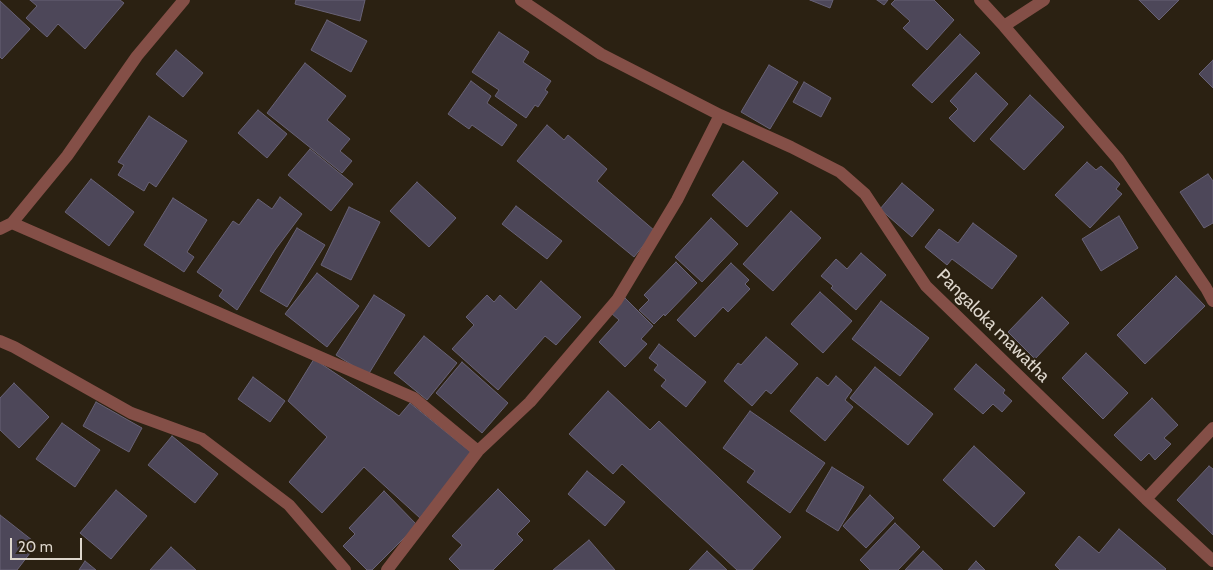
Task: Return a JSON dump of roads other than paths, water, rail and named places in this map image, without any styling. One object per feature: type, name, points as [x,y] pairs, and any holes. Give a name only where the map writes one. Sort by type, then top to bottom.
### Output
[{"type":"street","points":[[0,229],[12,223],[67,156],[137,56],[184,0]]},
{"type":"street","name":"Pangaloka mawatha","points":[[521,0],[601,54],[720,115],[791,147],[840,172],[865,194],[926,286],[1146,499],[1213,560]]},
{"type":"street","points":[[980,0],[1118,159],[1213,301]]},
{"type":"street","points":[[1004,26],[1044,0]]},
{"type":"street","points":[[387,570],[478,450],[530,402],[617,300],[677,200],[720,115]]},
{"type":"street","points":[[12,223],[414,398],[478,450]]},
{"type":"street","points":[[0,341],[131,413],[202,439],[289,505],[345,570]]},
{"type":"street","points":[[1146,499],[1213,428]]}]
